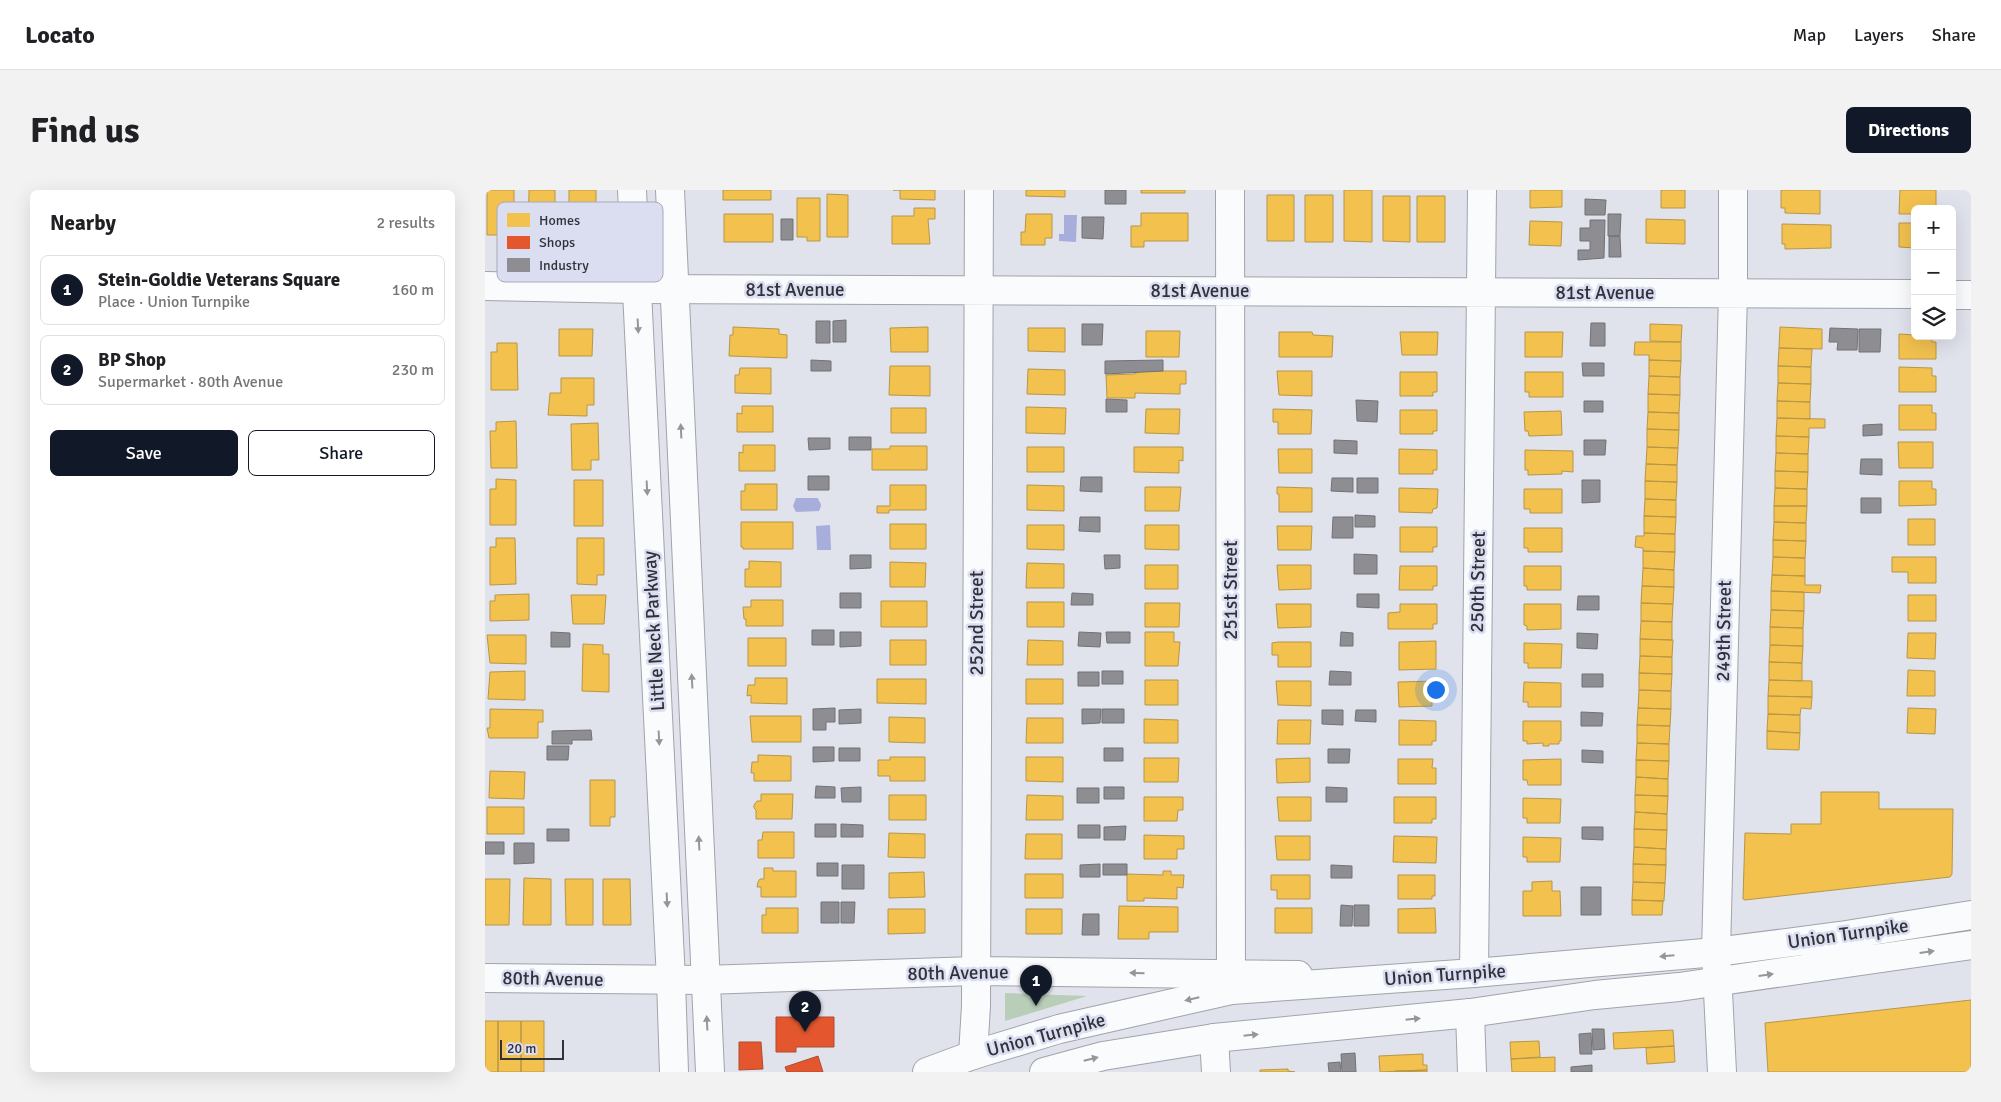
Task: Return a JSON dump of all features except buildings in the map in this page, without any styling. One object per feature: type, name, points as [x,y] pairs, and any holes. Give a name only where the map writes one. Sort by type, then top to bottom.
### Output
[{"type":"street","name":"Little Neck Parkway","points":[[670,190],[710,1072]]},
{"type":"street","name":"252nd Street","points":[[973,1055],[979,190]]},
{"type":"street","name":"251st Street","points":[[1230,190],[1231,982]]},
{"type":"street","name":"250th Street","points":[[1474,973],[1482,190]]},
{"type":"street","name":"249th Street","points":[[1722,1072],[1716,952],[1733,293],[1733,190]]},
{"type":"street","name":"Little Neck Parkway","points":[[637,282],[674,1072]]},
{"type":"street","name":"81st Avenue","points":[[485,286],[637,290],[1911,294]]},
{"type":"street","points":[[1956,294],[1971,295]]},
{"type":"street","name":"Union Turnpike","points":[[927,1072],[973,1055],[1059,1029],[1231,982],[1431,976],[1716,952],[1840,936],[1971,915]]},
{"type":"street","name":"Union Turnpike","points":[[1044,1072],[1103,1056],[1214,1038],[1469,1013],[1595,994],[1679,987],[1971,946]]},
{"type":"street","name":"80th Avenue","points":[[485,978],[705,980],[975,971],[1231,982]]},
{"type":"street","points":[[1469,1013],[1472,1072]]},
{"type":"street","points":[[1214,1038],[1216,1072]]},
{"type":"green space","points":[[1005,993],[1087,996],[1005,1021]]},
{"type":"water","points":[[1064,215],[1077,215],[1076,242],[1059,241],[1059,234],[1064,234]]},
{"type":"water","points":[[796,498],[818,498],[821,505],[819,511],[796,512],[793,506]]},
{"type":"water","points":[[830,525],[831,550],[817,550],[816,526]]},
{"type":"place","name":"Stein-Goldie Veterans Square","points":[[1036,1006]]},
{"type":"place","name":"BP Shop","points":[[805,1032]]}]
